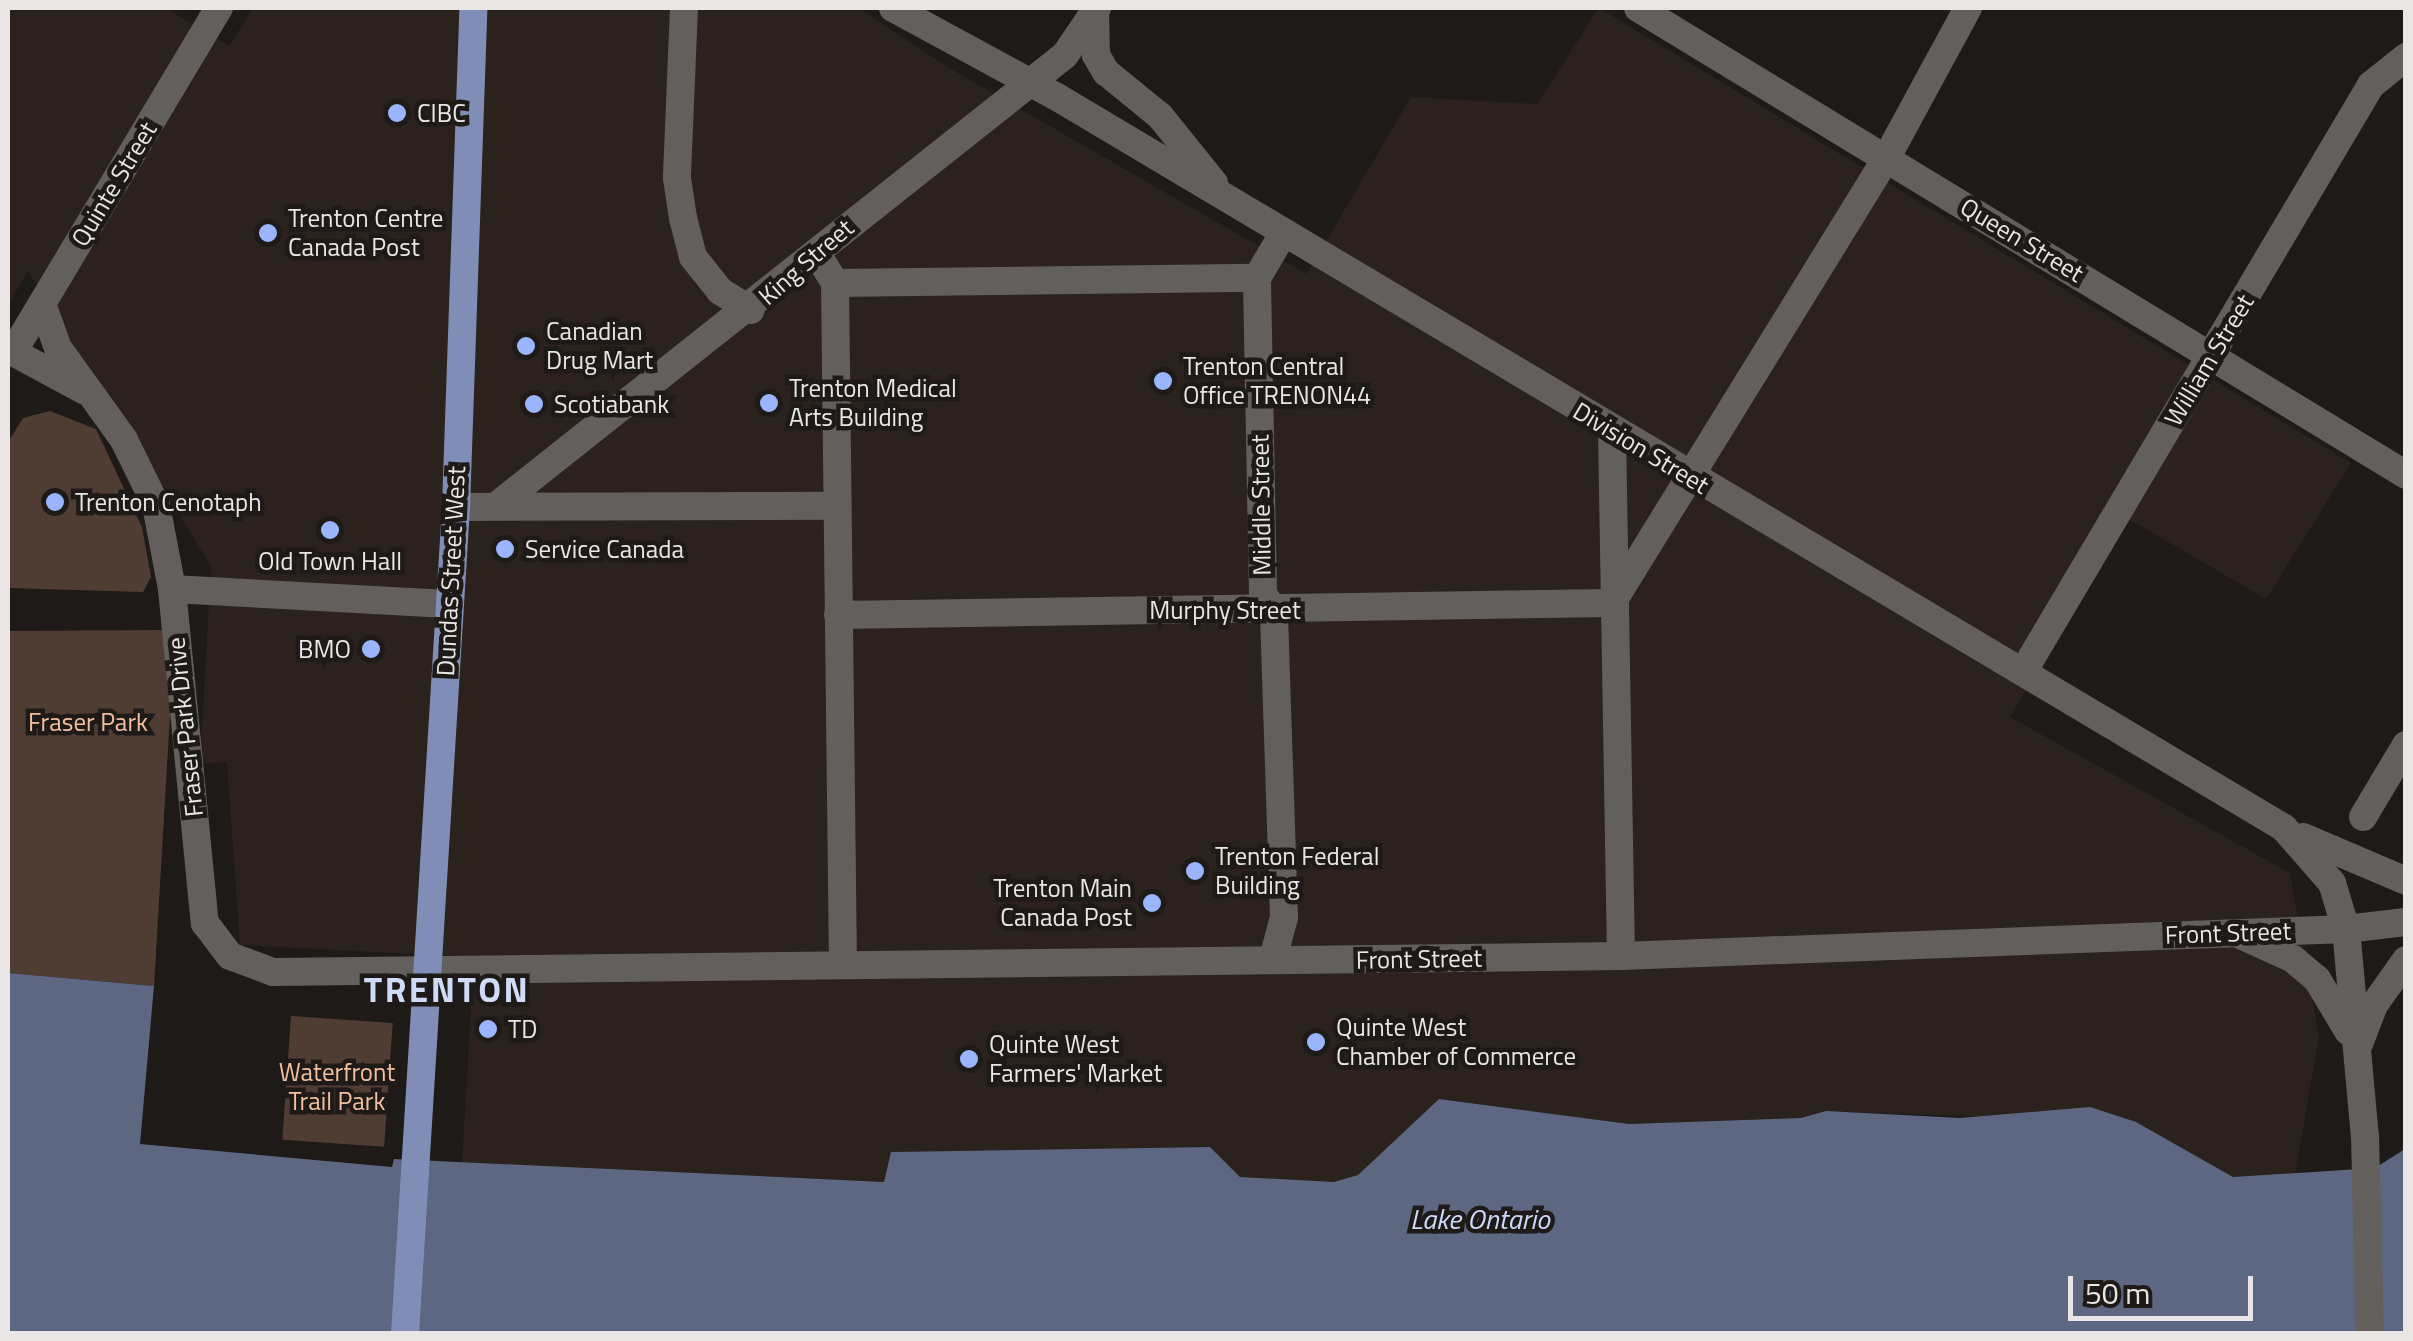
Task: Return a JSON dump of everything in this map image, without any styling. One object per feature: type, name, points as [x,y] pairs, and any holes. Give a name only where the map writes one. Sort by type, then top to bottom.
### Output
[{"type":"main road","name":"Dundas Street West","points":[[406,1334],[432,972],[456,507],[473,8]]},
{"type":"street","name":"Quinte Street","points":[[10,356],[219,8]]},
{"type":"street","points":[[684,8],[678,178],[683,218],[693,257],[720,291],[750,310]]},
{"type":"street","name":"Division Street","points":[[893,8],[1032,82],[1687,477],[2284,828],[2332,883],[2346,928],[2364,1136],[2370,1334]]},
{"type":"street","name":"Queen Street","points":[[1638,8],[2406,475]]},
{"type":"street","points":[[1612,603],[1887,157],[1968,8]]},
{"type":"street","points":[[1096,9],[1096,55],[1106,72],[1160,116],[1228,199]]},
{"type":"street","name":"King Street","points":[[500,503],[750,310],[1032,82],[1064,55],[1096,9]]},
{"type":"street","name":"William Street","points":[[2023,672],[2371,85],[2406,57]]},
{"type":"street","points":[[835,282],[1257,278],[1284,232]]},
{"type":"street","points":[[817,254],[835,282],[842,965]]},
{"type":"street","name":"Middle Street","points":[[1257,278],[1263,594],[1274,611],[1284,917],[1272,960]]},
{"type":"street","name":"Fraser Park Drive","points":[[42,304],[58,348],[99,400],[156,505],[172,590],[205,923],[230,956],[273,972],[432,972]]},
{"type":"street","points":[[10,356],[99,400]]},
{"type":"street","points":[[1612,431],[1621,956]]},
{"type":"street","points":[[456,507],[500,503],[836,506]]},
{"type":"street","points":[[172,590],[448,604]]},
{"type":"street","name":"Murphy Street","points":[[838,615],[1612,603]]},
{"type":"street","points":[[2363,817],[2406,746]]},
{"type":"street","points":[[2284,828],[2406,881]]},
{"type":"street","name":"Front Street","points":[[432,972],[1621,956],[2236,934],[2406,922]]},
{"type":"street","points":[[2236,934],[2293,960],[2316,979],[2357,1050]]},
{"type":"street","points":[[2357,1050],[2374,1005],[2406,960]]},
{"type":"shaded area","points":[[8,8],[166,8],[229,46],[253,8],[858,8],[951,69],[1307,274],[1411,97],[1537,104],[1599,8],[2351,463],[2266,599],[2129,519],[2010,717],[2290,873],[2319,1037],[2295,1174],[2233,1177],[2136,1122],[1826,1111],[1801,1118],[1629,1124],[1439,1099],[1358,1175],[1334,1182],[1240,1177],[1210,1147],[892,1152],[885,1182],[462,1163],[474,957],[240,945],[227,762],[200,764],[211,566],[28,271],[8,305]]},
{"type":"green space","name":"Trenton Cenotaph","points":[[50,411],[96,429],[142,527],[151,577],[143,592],[8,588],[8,442],[23,418]]},
{"type":"green space","name":"Fraser Park","points":[[175,630],[154,986],[8,973],[8,631]]},
{"type":"green space","name":"Waterfront Trail Park","points":[[291,1016],[393,1023],[384,1147],[282,1140]]},
{"type":"water","name":"Lake Ontario","points":[[8,973],[154,986],[140,1144],[392,1167],[394,1159],[884,1182],[891,1152],[1210,1147],[1240,1177],[1334,1182],[1358,1175],[1439,1099],[1629,1124],[1801,1118],[1826,1111],[1960,1118],[2090,1107],[2136,1122],[2233,1177],[2375,1168],[2405,1149],[2405,1333],[8,1333]]},
{"type":"place","name":"CIBC","points":[[397,113]]},
{"type":"place","name":"Trenton Centre Canada Post","points":[[268,233]]},
{"type":"place","name":"Canadian Drug Mart","points":[[526,346]]},
{"type":"place","name":"Trenton Central Office TRENON44","points":[[1163,381]]},
{"type":"place","name":"Trenton Medical Arts Building","points":[[769,403]]},
{"type":"place","name":"Scotiabank","points":[[534,404]]},
{"type":"place","name":"Trenton Cenotaph","points":[[55,502]]},
{"type":"place","name":"Old Town Hall","points":[[330,530]]},
{"type":"place","name":"Service Canada","points":[[505,549]]},
{"type":"place","name":"BMO","points":[[371,649]]},
{"type":"place","name":"Trenton Federal Building","points":[[1195,871]]},
{"type":"place","name":"Trenton Main Canada Post","points":[[1152,903]]},
{"type":"place","name":"TD","points":[[488,1029]]},
{"type":"place","name":"Quinte West Chamber of Commerce","points":[[1316,1042]]},
{"type":"place","name":"Quinte West Farmers' Market","points":[[969,1059]]},
{"type":"district","name":"TRENTON","points":[[447,989]]}]
